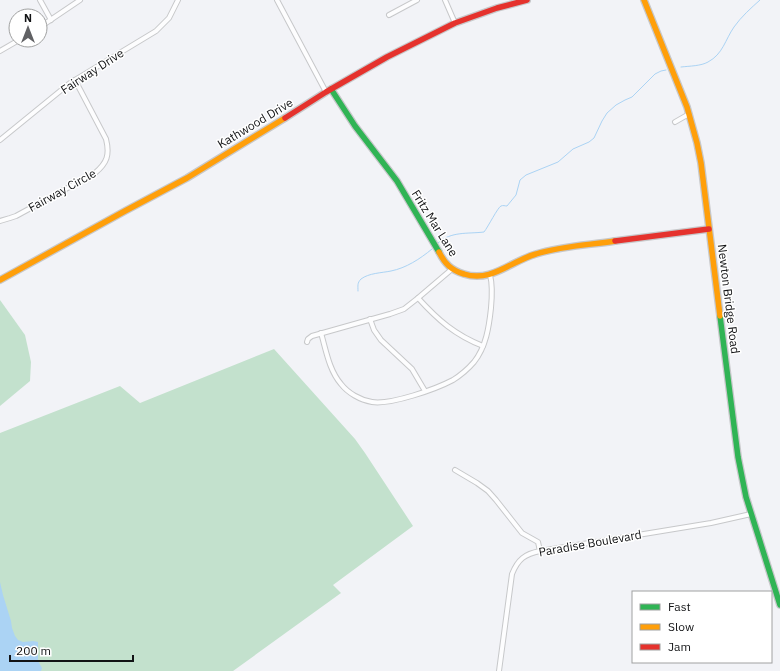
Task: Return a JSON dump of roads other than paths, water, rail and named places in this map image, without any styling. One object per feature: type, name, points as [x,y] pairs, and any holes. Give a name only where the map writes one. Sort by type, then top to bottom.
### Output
[{"type":"street","points":[[40,0],[51,20]]},
{"type":"street","points":[[48,22],[80,0]]},
{"type":"street","name":"Fairway Drive","points":[[0,140],[42,105],[76,80],[156,31],[169,18],[178,0]]},
{"type":"street","points":[[277,0],[329,91]]},
{"type":"street","points":[[389,14],[417,0]]},
{"type":"street","points":[[445,0],[455,23]]},
{"type":"street","name":"Kathwood Drive","points":[[0,280],[14,274],[125,211],[187,178],[387,57],[455,23],[497,8],[527,0]]},
{"type":"street","name":"Newton Bridge Road","points":[[644,0],[680,87],[690,114],[697,143],[701,163],[738,457],[751,514],[780,604]]},
{"type":"street","name":"Fairway Circle","points":[[0,221],[16,216],[95,173],[104,165],[107,159],[108,149],[106,139],[76,80]]},
{"type":"street","name":"Fritz Mar Lane","points":[[329,91],[397,181],[442,258],[452,269],[458,272],[470,276],[490,275],[534,254],[554,249],[709,228]]},
{"type":"street","points":[[675,122],[690,114]]},
{"type":"street","points":[[307,342],[312,336],[404,309],[452,269]]},
{"type":"street","points":[[321,333],[333,372],[341,384],[352,394],[371,402],[395,401],[446,384],[462,374],[474,361],[483,346],[487,334],[492,298],[493,287],[490,275]]},
{"type":"street","points":[[418,298],[431,312],[449,327],[464,337],[483,346]]},
{"type":"street","points":[[370,319],[377,336],[412,369],[425,391]]},
{"type":"street","points":[[456,470],[488,491],[522,533],[538,542],[540,551]]},
{"type":"street","name":"Paradise Boulevard","points":[[499,671],[512,574],[517,563],[522,558],[532,552],[751,514]]},
{"type":"water","points":[[0,582],[15,636],[18,640],[23,642],[38,642],[38,661],[42,668],[41,671],[0,671]]},
{"type":"waterway","points":[[681,67],[695,66],[713,59],[720,51],[737,23],[760,0]]},
{"type":"waterway","points":[[438,243],[448,236],[484,232],[500,207],[507,206],[516,195],[520,180],[526,175],[558,162],[573,149],[589,142],[594,138],[607,113],[616,105],[632,97],[655,74],[666,70]]},
{"type":"waterway","points":[[358,291],[359,282],[364,277],[371,274],[402,268],[418,260],[432,249]]}]
